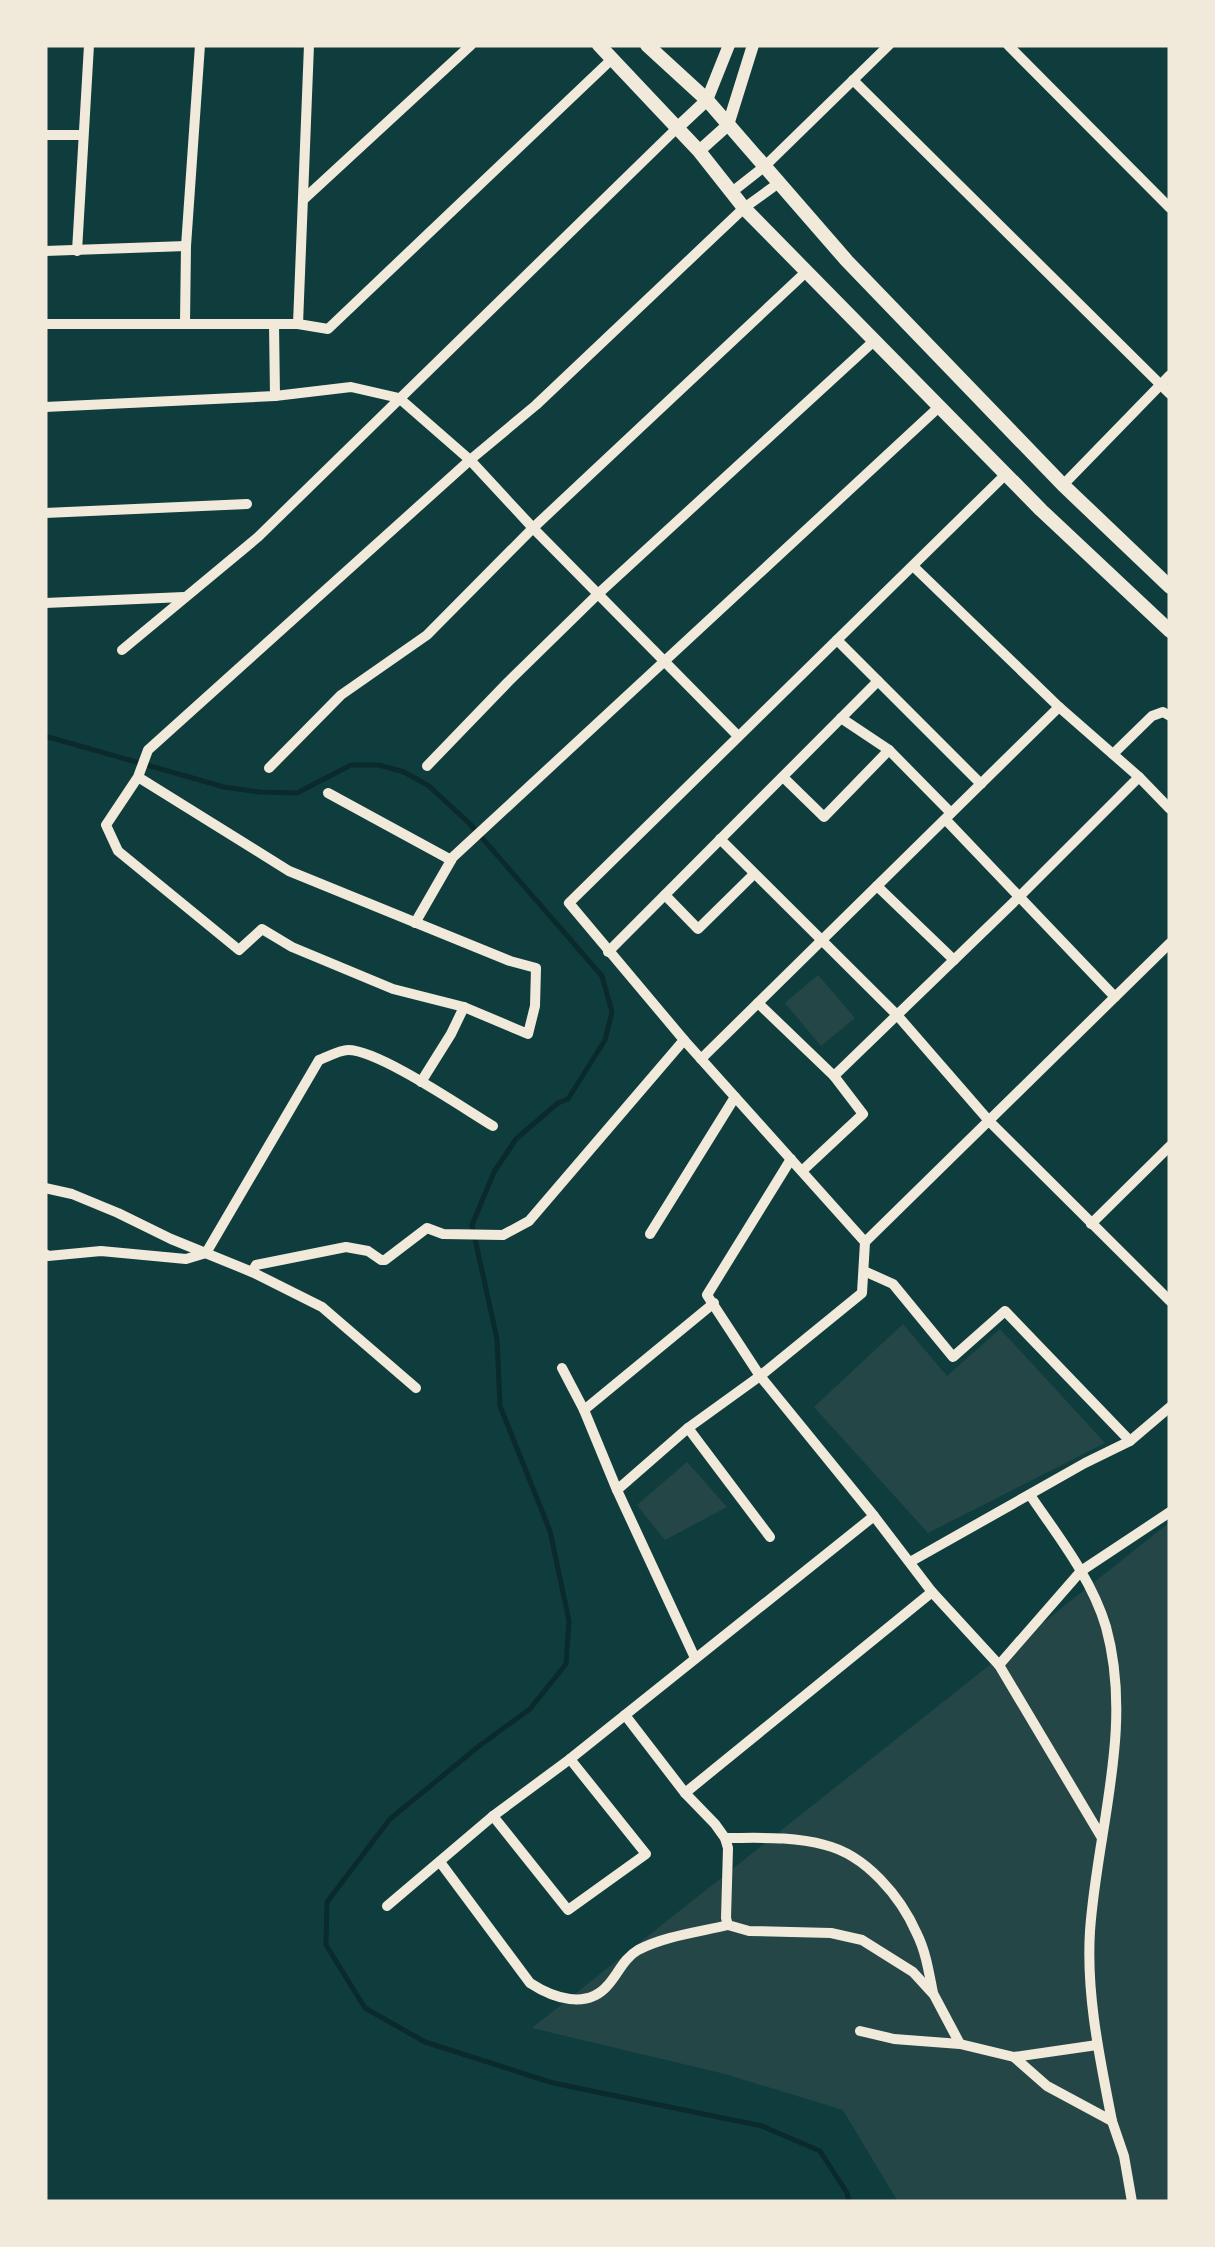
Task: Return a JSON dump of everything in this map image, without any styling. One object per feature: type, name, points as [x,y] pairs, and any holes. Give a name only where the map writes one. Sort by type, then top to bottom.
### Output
[{"type":"main road","points":[[599,45],[699,152],[744,208],[1006,474],[1170,631]]},
{"type":"main road","points":[[647,45],[707,100],[848,261],[1063,485],[1170,587]]},
{"type":"street","points":[[77,251],[89,45]]},
{"type":"street","points":[[185,322],[186,246],[200,45]]},
{"type":"street","points":[[298,324],[309,45]]},
{"type":"street","points":[[304,198],[471,45]]},
{"type":"street","points":[[122,650],[258,537],[707,100],[729,45]]},
{"type":"street","points":[[699,152],[728,125],[753,45]]},
{"type":"street","points":[[732,192],[766,166],[889,45]]},
{"type":"street","points":[[1008,45],[1170,208]]},
{"type":"street","points":[[45,324],[185,322],[298,324],[328,329],[613,58]]},
{"type":"street","points":[[854,80],[1170,394]]},
{"type":"street","points":[[45,135],[84,135]]},
{"type":"street","points":[[138,774],[288,871],[510,962],[536,968],[528,1034],[464,1006],[393,990],[292,947],[262,929],[239,950],[118,851],[106,825],[138,774],[148,750],[536,405],[744,208],[780,182]]},
{"type":"street","points":[[45,252],[186,246]]},
{"type":"street","points":[[269,768],[341,695],[427,634],[533,528],[807,271]]},
{"type":"street","points":[[274,324],[275,396]]},
{"type":"street","points":[[427,766],[598,594],[874,340]]},
{"type":"street","points":[[1063,485],[1170,376]]},
{"type":"street","points":[[45,408],[275,396],[350,387],[399,398],[470,460],[738,736]]},
{"type":"street","points":[[415,924],[451,860],[940,406]]},
{"type":"street","points":[[866,1242],[684,1040],[569,903],[1006,474]]},
{"type":"street","points":[[45,513],[247,504]]},
{"type":"street","points":[[912,566],[1170,809]]},
{"type":"street","points":[[45,603],[185,597]]},
{"type":"street","points":[[837,640],[981,784]]},
{"type":"street","points":[[608,952],[878,681]]},
{"type":"street","points":[[701,1059],[1059,707]]},
{"type":"street","points":[[1113,754],[1152,716],[1162,712],[1170,716]]},
{"type":"street","points":[[842,718],[889,750],[1115,997]]},
{"type":"street","points":[[783,777],[824,818],[889,750]]},
{"type":"street","points":[[834,1076],[1139,778]]},
{"type":"street","points":[[328,793],[451,860]]},
{"type":"street","points":[[720,839],[897,1015],[990,1122],[1170,1301]]},
{"type":"street","points":[[664,896],[698,929],[754,874]]},
{"type":"street","points":[[878,886],[954,960]]},
{"type":"street","points":[[617,1490],[688,1428],[760,1376],[862,1293],[866,1242],[1170,944]]},
{"type":"street","points":[[758,1003],[834,1076],[863,1114],[802,1171]]},
{"type":"street","points":[[421,1082],[464,1006]]},
{"type":"street","points":[[252,1272],[256,1265],[346,1247],[368,1251],[385,1260],[427,1228],[443,1234],[504,1234],[529,1221],[684,1040]]},
{"type":"street","points":[[45,1254],[100,1251],[186,1259],[206,1253],[319,1060],[346,1050],[380,1061],[421,1082],[493,1126]]},
{"type":"street","points":[[650,1234],[735,1097]]},
{"type":"street","points":[[1091,1224],[1170,1146]]},
{"type":"street","points":[[791,1158],[708,1295],[760,1376],[932,1592],[999,1665],[1102,1838]]},
{"type":"street","points":[[45,1188],[72,1194],[252,1272],[322,1307],[416,1388]]},
{"type":"street","points":[[864,1271],[893,1284],[953,1357],[1005,1311],[1130,1441]]},
{"type":"street","points":[[584,1410],[714,1303]]},
{"type":"street","points":[[562,1368],[695,1658]]},
{"type":"street","points":[[910,1562],[1130,1441],[1170,1407]]},
{"type":"street","points":[[688,1428],[770,1537]]},
{"type":"street","points":[[1030,1495],[1081,1571],[1106,1627],[1114,1668],[1115,1750],[1090,1931],[1089,1966],[1097,2045],[1132,2202]]},
{"type":"street","points":[[999,1665],[1081,1571],[1170,1512]]},
{"type":"street","points":[[387,1906],[493,1816],[874,1516]]},
{"type":"street","points":[[686,1793],[932,1592]]},
{"type":"street","points":[[625,1715],[725,1838],[728,1925]]},
{"type":"street","points":[[493,1816],[568,1910],[646,1854],[570,1759]]},
{"type":"street","points":[[725,1838],[799,1839],[830,1846],[856,1859],[877,1876],[918,1934],[934,1995]]},
{"type":"street","points":[[440,1862],[530,1983],[544,1992],[562,1998],[593,1998],[642,1948],[728,1925],[749,1931],[831,1934],[862,1940],[913,1972],[934,1995],[960,2044]]},
{"type":"street","points":[[860,2031],[894,2039],[960,2044],[1014,2057],[1097,2045]]},
{"type":"street","points":[[1014,2057],[1046,2086],[1112,2120]]},
{"type":"shaded area","points":[[818,975],[855,1018],[821,1046],[785,1003]]},
{"type":"shaded area","points":[[903,1324],[947,1376],[1000,1329],[1105,1443],[928,1533],[814,1407]]},
{"type":"shaded area","points":[[687,1462],[727,1507],[665,1540],[637,1505]]},
{"type":"shaded area","points":[[1170,1522],[1170,2202],[898,2202],[843,2110],[725,2074],[532,2028]]},
{"type":"waterway","points":[[45,736],[224,787],[259,792],[297,793],[351,765],[379,765],[404,772],[429,786],[470,824],[602,976],[612,1012],[605,1040],[568,1099],[516,1139],[494,1172],[472,1225],[497,1339],[500,1406],[550,1531],[569,1621],[566,1664],[530,1709],[390,1819],[327,1902],[326,1945],[365,2008],[425,2042],[553,2083],[762,2126],[820,2151],[849,2202]]}]
